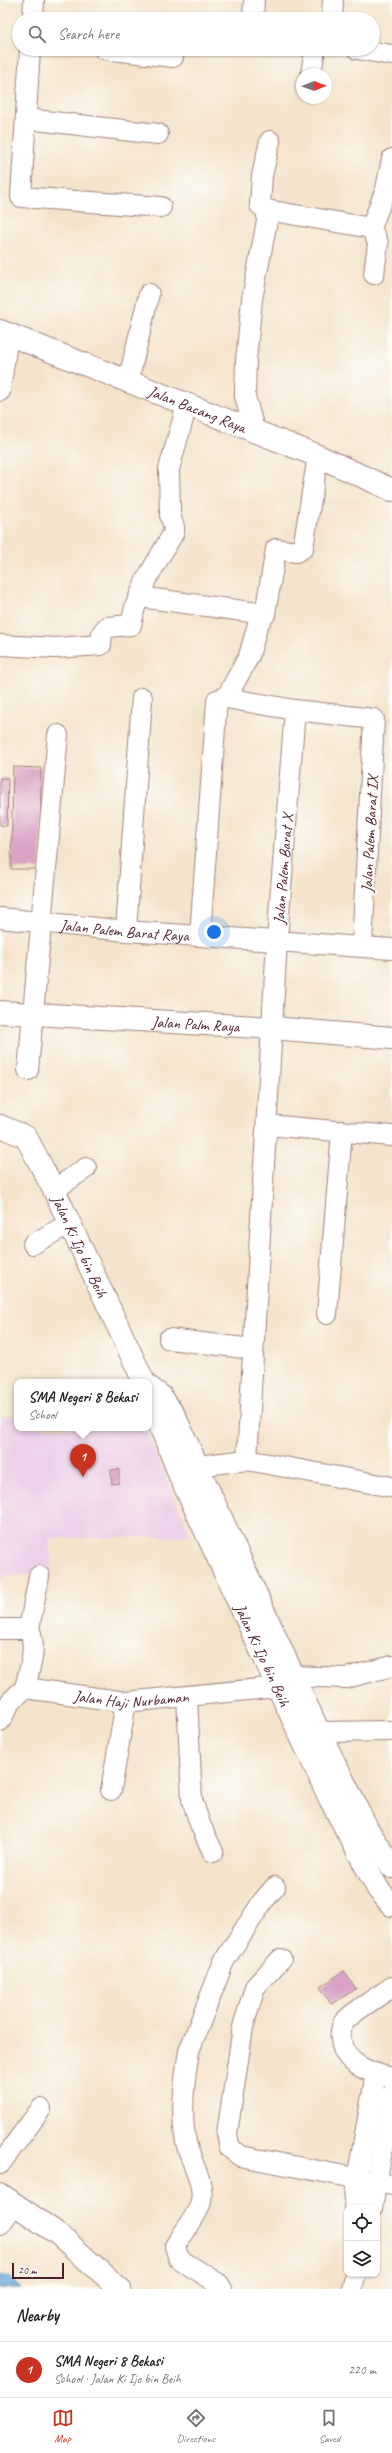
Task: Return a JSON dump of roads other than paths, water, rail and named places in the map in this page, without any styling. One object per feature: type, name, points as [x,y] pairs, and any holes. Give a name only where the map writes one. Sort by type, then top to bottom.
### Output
[{"type":"street","points":[[33,12],[34,0]]},
{"type":"street","points":[[254,0],[254,12]]},
{"type":"street","points":[[332,12],[333,0]]},
{"type":"street","points":[[380,53],[392,55]]},
{"type":"street","points":[[30,56],[21,197],[161,207]]},
{"type":"street","points":[[164,56],[173,57]]},
{"type":"street","points":[[312,68],[314,56]]},
{"type":"street","points":[[27,119],[158,134]]},
{"type":"street","points":[[270,141],[262,176],[260,205],[267,210],[370,228]]},
{"type":"street","points":[[370,228],[389,190],[392,159]]},
{"type":"street","points":[[254,433],[245,396],[246,360],[249,322],[258,266],[265,237],[267,210]]},
{"type":"street","points":[[370,228],[378,243],[374,274]]},
{"type":"street","points":[[128,382],[149,294]]},
{"type":"street","points":[[0,391],[4,333]]},
{"type":"street","name":"Jalan Bacang Raya","points":[[4,333],[254,433],[318,456],[392,490]]},
{"type":"street","points":[[0,645],[55,648],[101,645],[102,633],[107,627],[131,625],[135,607],[154,564],[169,543],[174,532],[170,515],[169,469],[187,405]]},
{"type":"street","points":[[226,698],[249,656],[258,624],[265,614],[276,549],[296,552],[303,548],[318,456]]},
{"type":"street","points":[[140,597],[265,614]]},
{"type":"street","points":[[126,931],[142,698]]},
{"type":"street","points":[[200,936],[217,700],[226,698],[295,710]]},
{"type":"street","name":"Jalan Palem Barat IX","points":[[295,710],[370,718],[375,722],[362,946]]},
{"type":"street","name":"Jalan Palem Barat X","points":[[247,1460],[252,1349],[268,1125],[277,940],[295,710]]},
{"type":"street","points":[[28,1070],[58,735]]},
{"type":"street","name":"Jalan Palem Barat Raya","points":[[0,918],[42,921],[126,931],[392,948]]},
{"type":"street","name":"Jalan Palm Raya","points":[[0,1012],[272,1028],[392,1038]]},
{"type":"street","points":[[268,1125],[392,1136]]},
{"type":"street","name":"Jalan Ki Ijo bin Beih","points":[[0,1126],[26,1137],[70,1223],[143,1379]]},
{"type":"street","points":[[327,1314],[342,1131]]},
{"type":"street","points":[[54,1190],[86,1168]]},
{"type":"street","points":[[33,1244],[70,1223]]},
{"type":"street","points":[[169,1339],[252,1349]]},
{"type":"street","name":"Jalan Ki Ijo bin Beih","points":[[152,1389],[161,1396],[175,1416],[286,1682],[310,1734],[368,1830],[392,1866]]},
{"type":"street","name":"Jalan Ki Ijo bin Beih","points":[[152,1405],[180,1476],[286,1682]]},
{"type":"street","points":[[197,1466],[247,1460],[392,1487]]},
{"type":"street","points":[[0,1721],[11,1702],[25,1688],[33,1647],[33,1637],[29,1629],[39,1576]]},
{"type":"street","points":[[0,1629],[29,1629]]},
{"type":"street","name":"Jalan Haji Nurbaman","points":[[25,1688],[126,1702],[187,1697],[286,1682],[346,1678],[392,1666]]},
{"type":"street","points":[[187,1697],[192,1800],[200,1824],[213,1852]]},
{"type":"street","points":[[111,1790],[126,1702]]},
{"type":"street","points":[[310,1734],[392,1731]]},
{"type":"street","name":"Jalan Ki Ijo bin Beih","points":[[310,1734],[330,1799],[378,1888],[392,1905]]},
{"type":"street","points":[[222,2289],[216,2282],[179,2259],[176,2253],[175,2246],[201,2203],[202,2191],[186,2143],[183,2120],[186,2064],[189,2050],[224,1961],[263,1901],[275,1887]]},
{"type":"street","points":[[281,1958],[255,1987],[243,2027],[227,2134],[230,2148],[240,2156],[384,2183]]},
{"type":"street","points":[[354,2205],[357,2178],[384,2076],[350,2061],[343,2048],[341,2033],[344,2022],[392,1987]]},
{"type":"street","points":[[373,2205],[384,2183],[392,2094]]},
{"type":"street","points":[[0,2164],[41,2109]]},
{"type":"street","points":[[0,2224],[6,2199],[58,2234],[120,2289]]},
{"type":"water","points":[[0,2275],[10,2277],[22,2289],[0,2289]]},
{"type":"place","name":"SMA Negeri 8 Bekasi","points":[[83,1477]]}]
